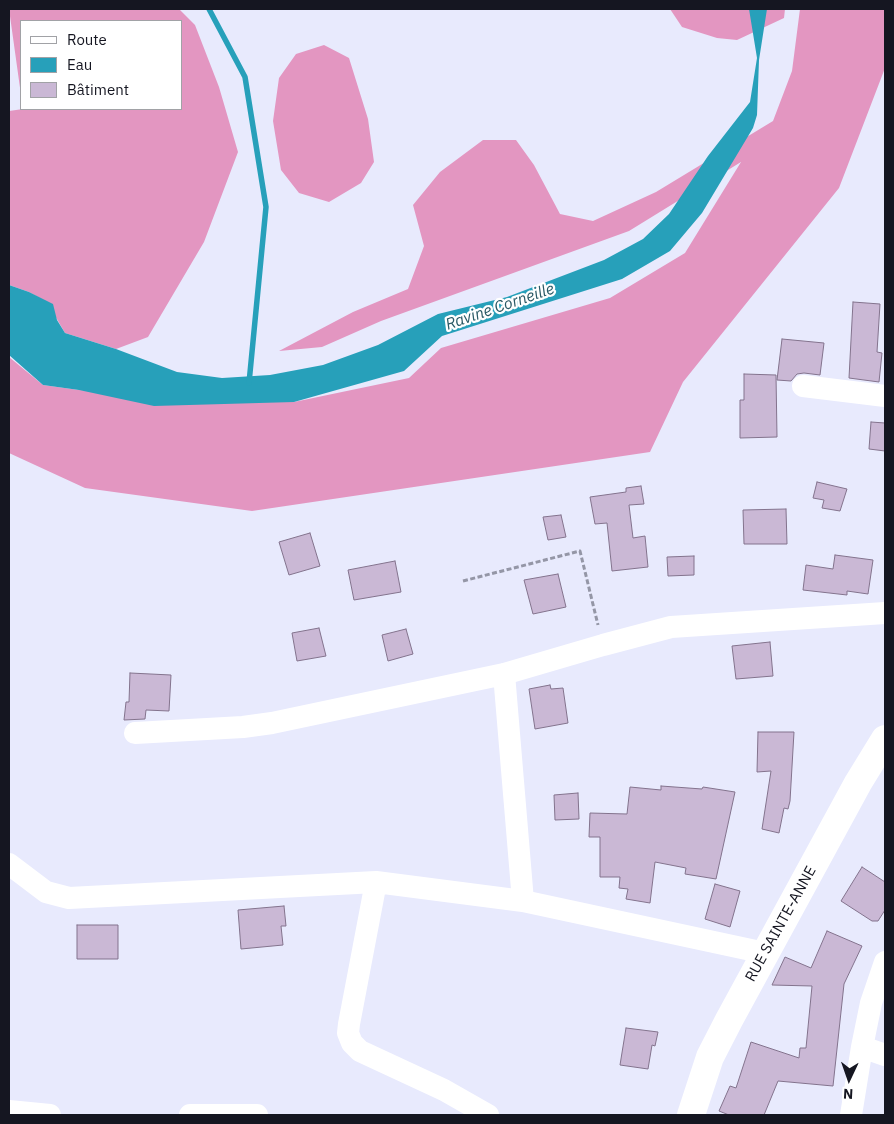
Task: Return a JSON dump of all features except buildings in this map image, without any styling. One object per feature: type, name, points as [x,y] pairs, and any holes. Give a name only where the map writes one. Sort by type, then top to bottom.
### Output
[{"type":"main road","name":"RUE SAINTE-ANNE","points":[[691,1115],[710,1057],[858,784],[885,739]]},
{"type":"street","points":[[803,386],[885,396]]},
{"type":"street","points":[[135,734],[257,725],[504,674],[671,627],[885,613]]},
{"type":"street","points":[[504,674],[523,901]]},
{"type":"street","points":[[9,864],[46,892],[69,898],[376,882],[523,901],[765,953]]},
{"type":"street","points":[[376,882],[349,1024],[348,1033],[352,1043],[360,1051],[444,1090],[488,1115]]},
{"type":"street","points":[[851,1115],[871,1003],[885,962]]},
{"type":"street","points":[[862,1047],[885,1055]]},
{"type":"street","points":[[9,1111],[50,1115]]},
{"type":"street","points":[[190,1115],[257,1115]]},
{"type":"path","points":[[463,581],[580,551],[603,645]]},
{"type":"shaded area","points":[[9,9],[179,9],[195,25],[219,87],[238,152],[204,242],[148,337],[116,349],[65,333],[47,302],[29,292],[9,285],[9,111],[20,109],[182,110],[182,20],[20,20],[20,88]]},
{"type":"shaded area","points":[[670,9],[785,9],[784,18],[737,40],[717,38],[682,27]]},
{"type":"shaded area","points":[[800,9],[885,9],[885,68],[839,188],[683,382],[650,452],[252,511],[85,488],[9,453],[9,357],[43,385],[79,390],[294,402],[409,378],[441,348],[610,298],[685,253],[741,162],[629,231],[381,321],[322,347],[279,351],[353,312],[408,289],[424,246],[413,205],[440,172],[483,140],[516,140],[534,165],[560,214],[593,221],[656,192],[773,121],[792,71]]},
{"type":"shaded area","points":[[324,45],[349,58],[368,119],[374,162],[361,183],[329,202],[299,193],[281,170],[273,121],[279,78],[296,54]]},
{"type":"water","name":"Ravine Corneille","points":[[749,9],[767,9],[759,60],[757,115],[753,128],[702,213],[670,251],[622,279],[442,336],[404,371],[294,402],[154,406],[79,390],[43,385],[9,355],[9,285],[29,292],[53,304],[57,320],[65,333],[116,349],[177,372],[222,378],[270,375],[323,365],[378,345],[438,314],[507,297],[604,260],[643,239],[669,214],[708,156],[750,102],[757,58]]},
{"type":"waterway","points":[[209,9],[245,77],[266,207],[249,383]]}]
